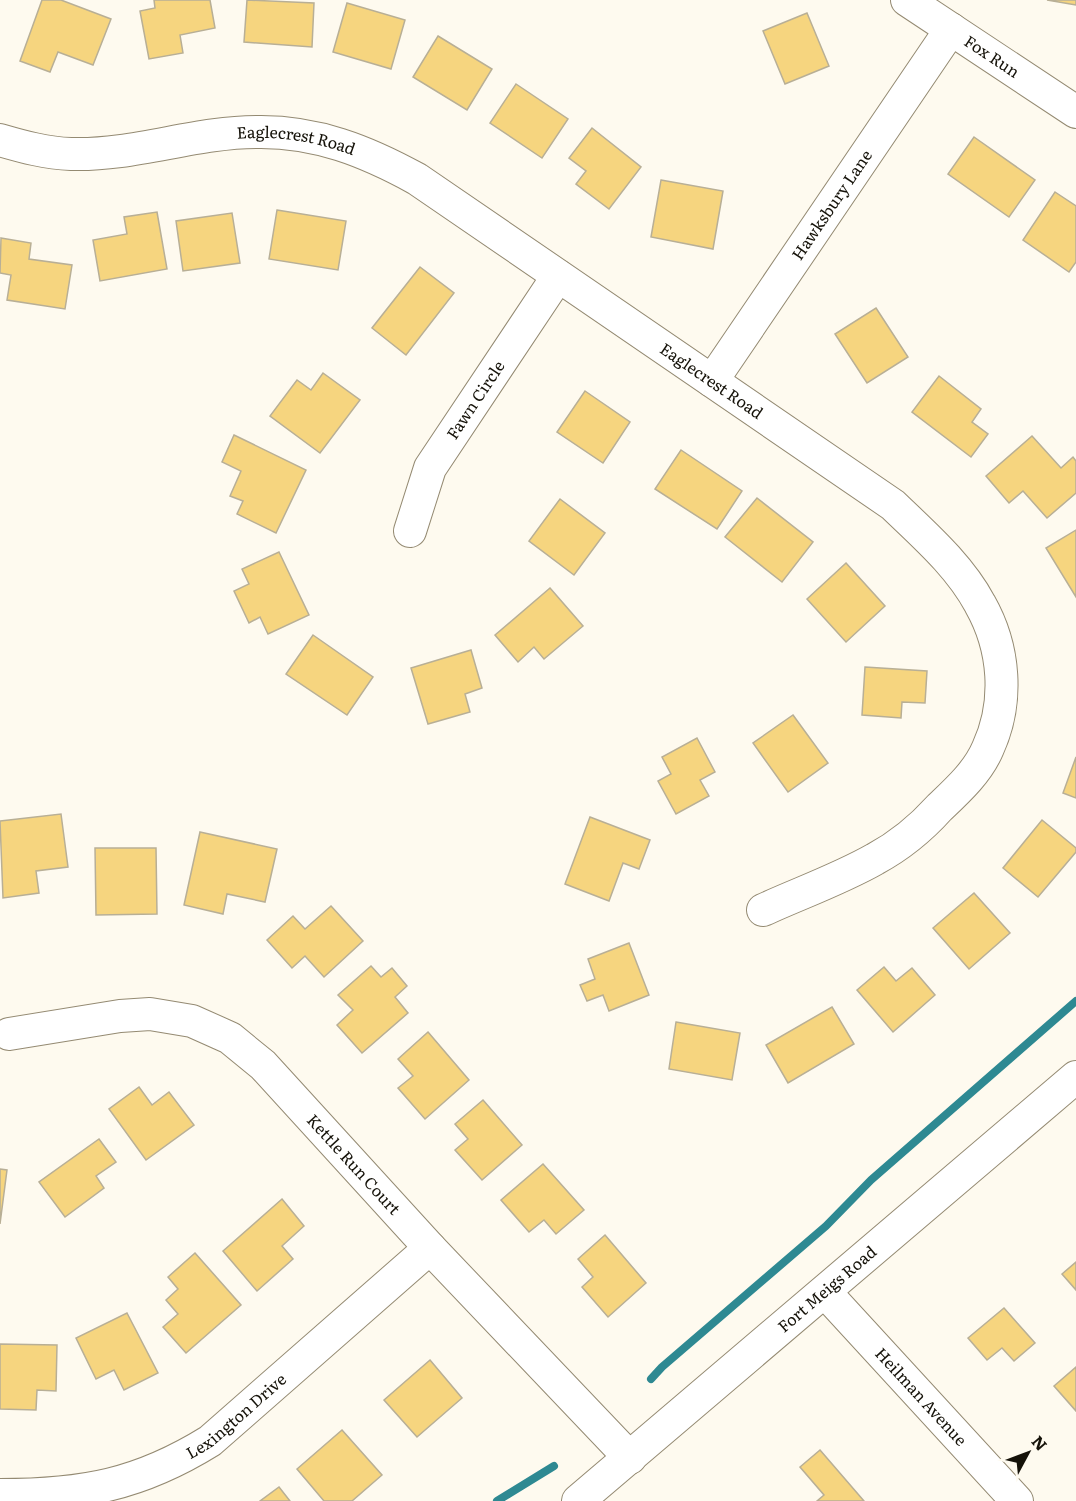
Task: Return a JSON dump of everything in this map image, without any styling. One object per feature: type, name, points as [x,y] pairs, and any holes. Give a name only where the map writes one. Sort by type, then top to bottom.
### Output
[{"type":"street","name":"Fox Run","points":[[907,0],[1076,112]]},
{"type":"street","name":"Hawksbury Lane","points":[[712,381],[951,29]]},
{"type":"street","name":"Eaglecrest Road","points":[[0,140],[32,150],[73,154],[257,132],[299,134],[341,143],[380,159],[417,179],[893,505],[932,543],[968,584],[980,603],[993,633],[1001,666],[999,712],[988,749],[954,794],[930,819],[875,860],[763,910]]},
{"type":"street","name":"Fawn Circle","points":[[410,531],[430,468],[558,276]]},
{"type":"street","name":"Kettle Run Court","points":[[9,1034],[120,1016],[150,1014],[192,1021],[230,1038],[263,1065],[430,1248],[630,1458]]},
{"type":"street","name":"Fort Meigs Road","points":[[578,1501],[1076,1077]]},
{"type":"street","name":"Lexington Drive","points":[[0,1495],[64,1494],[117,1483],[175,1463],[210,1441],[430,1248]]},
{"type":"street","name":"Heilman Avenue","points":[[825,1292],[1017,1501]]},
{"type":"building","points":[[42,0],[61,0],[111,19],[93,65],[58,52],[50,72],[20,61]]},
{"type":"building","points":[[154,0],[210,0],[215,28],[180,35],[183,53],[149,59],[140,11],[155,8]]},
{"type":"building","points":[[247,0],[314,3],[312,47],[244,42]]},
{"type":"building","points":[[1047,0],[1076,0],[1076,5]]},
{"type":"building","points":[[347,3],[405,20],[391,69],[333,52]]},
{"type":"building","points":[[807,13],[829,66],[785,84],[763,31]]},
{"type":"building","points":[[438,36],[492,69],[467,110],[413,77]]},
{"type":"building","points":[[516,84],[568,119],[542,158],[490,123]]},
{"type":"building","points":[[592,128],[641,167],[609,209],[576,184],[586,171],[569,158]]},
{"type":"building","points":[[974,137],[1035,180],[1009,217],[948,174]]},
{"type":"building","points":[[661,180],[723,191],[713,249],[651,237]]},
{"type":"building","points":[[1055,192],[1076,206],[1076,262],[1069,272],[1023,240]]},
{"type":"building","points":[[277,210],[346,221],[338,270],[269,259]]},
{"type":"building","points":[[157,212],[167,269],[100,281],[93,240],[127,234],[124,217]]},
{"type":"building","points":[[232,213],[240,263],[183,271],[176,221]]},
{"type":"building","points":[[1,238],[31,243],[29,259],[72,265],[65,309],[7,300],[11,275],[0,273]]},
{"type":"building","points":[[420,267],[454,293],[406,355],[372,328]]},
{"type":"building","points":[[876,308],[908,357],[867,383],[835,334]]},
{"type":"building","points":[[323,373],[360,400],[320,453],[270,416],[297,380],[311,390]]},
{"type":"building","points":[[939,376],[981,409],[972,422],[988,434],[971,457],[912,412]]},
{"type":"building","points":[[585,391],[630,422],[603,463],[557,432]]},
{"type":"building","points":[[234,435],[306,470],[276,533],[237,514],[243,501],[230,496],[241,471],[222,462]]},
{"type":"building","points":[[1032,436],[1061,468],[1073,457],[1076,461],[1076,493],[1047,518],[1023,491],[1009,503],[986,476]]},
{"type":"building","points":[[681,450],[742,491],[717,529],[655,489]]},
{"type":"building","points":[[757,498],[813,542],[782,582],[725,537]]},
{"type":"building","points":[[560,499],[605,533],[574,575],[529,541]]},
{"type":"building","points":[[1076,530],[1076,597],[1046,548]]},
{"type":"building","points":[[279,552],[309,615],[268,634],[260,617],[249,623],[234,591],[249,584],[242,569]]},
{"type":"building","points":[[846,563],[885,606],[846,642],[807,599]]},
{"type":"building","points":[[550,588],[583,626],[544,659],[534,647],[518,662],[495,635]]},
{"type":"building","points":[[313,635],[373,677],[347,715],[286,674]]},
{"type":"building","points":[[471,650],[482,688],[465,694],[470,712],[428,724],[411,668]]},
{"type":"building","points":[[865,667],[927,671],[925,703],[902,702],[901,718],[862,715]]},
{"type":"building","points":[[793,715],[828,763],[788,792],[753,743]]},
{"type":"building","points":[[697,738],[715,772],[700,780],[709,796],[676,814],[658,781],[671,774],[662,757]]},
{"type":"building","points":[[1076,757],[1076,798],[1063,793]]},
{"type":"building","points":[[61,814],[68,867],[36,871],[39,893],[3,898],[0,821]]},
{"type":"building","points":[[590,817],[650,840],[639,869],[623,863],[609,901],[565,884]]},
{"type":"building","points":[[1042,820],[1076,848],[1076,852],[1038,897],[1003,868]]},
{"type":"building","points":[[200,832],[277,849],[265,902],[227,894],[223,914],[184,905]]},
{"type":"building","points":[[95,848],[156,848],[157,914],[96,915]]},
{"type":"building","points":[[974,893],[1010,933],[969,969],[933,928]]},
{"type":"building","points":[[331,906],[363,941],[324,977],[305,956],[292,968],[267,940],[293,916],[305,929]]},
{"type":"building","points":[[629,943],[649,995],[609,1011],[603,995],[587,1001],[580,985],[595,979],[588,959]]},
{"type":"building","points":[[371,966],[381,977],[392,968],[407,986],[395,997],[408,1013],[362,1053],[337,1025],[353,1010],[338,995]]},
{"type":"building","points":[[884,967],[896,981],[912,968],[935,995],[893,1032],[857,990]]},
{"type":"building","points":[[832,1007],[854,1044],[788,1083],[766,1045]]},
{"type":"building","points":[[676,1022],[740,1033],[732,1080],[669,1069]]},
{"type":"building","points":[[428,1032],[469,1080],[425,1119],[398,1088],[413,1076],[398,1059]]},
{"type":"building","points":[[139,1087],[152,1105],[169,1092],[194,1125],[146,1160],[109,1109]]},
{"type":"building","points":[[483,1100],[522,1145],[482,1180],[455,1150],[468,1139],[455,1124]]},
{"type":"building","points":[[99,1139],[116,1162],[96,1176],[104,1188],[65,1217],[39,1182]]},
{"type":"building","points":[[543,1164],[584,1210],[556,1234],[544,1220],[529,1232],[501,1200]]},
{"type":"building","points":[[0,1169],[7,1170],[0,1224]]},
{"type":"building","points":[[282,1199],[304,1226],[282,1246],[293,1259],[257,1291],[223,1251]]},
{"type":"building","points":[[605,1235],[646,1283],[608,1317],[582,1287],[593,1277],[578,1259]]},
{"type":"building","points":[[195,1253],[241,1305],[186,1353],[163,1327],[178,1314],[166,1300],[178,1289],[168,1277]]},
{"type":"building","points":[[1076,1262],[1076,1290],[1062,1274]]},
{"type":"building","points":[[1004,1308],[1035,1343],[1014,1361],[1002,1348],[987,1360],[968,1338]]},
{"type":"building","points":[[127,1313],[158,1373],[124,1390],[114,1370],[96,1379],[76,1338]]},
{"type":"building","points":[[0,1344],[57,1345],[56,1391],[37,1390],[36,1410],[0,1409]]},
{"type":"building","points":[[430,1360],[462,1398],[417,1437],[384,1400]]},
{"type":"building","points":[[1076,1367],[1076,1411],[1054,1386]]},
{"type":"building","points":[[342,1430],[382,1475],[352,1501],[324,1501],[297,1469]]},
{"type":"building","points":[[820,1450],[864,1501],[817,1501],[824,1495],[800,1467]]},
{"type":"building","points":[[279,1487],[290,1501],[260,1501]]},
{"type":"waterway","points":[[651,1379],[826,1226],[871,1180],[1076,1001]]},
{"type":"waterway","points":[[497,1501],[554,1466]]}]
